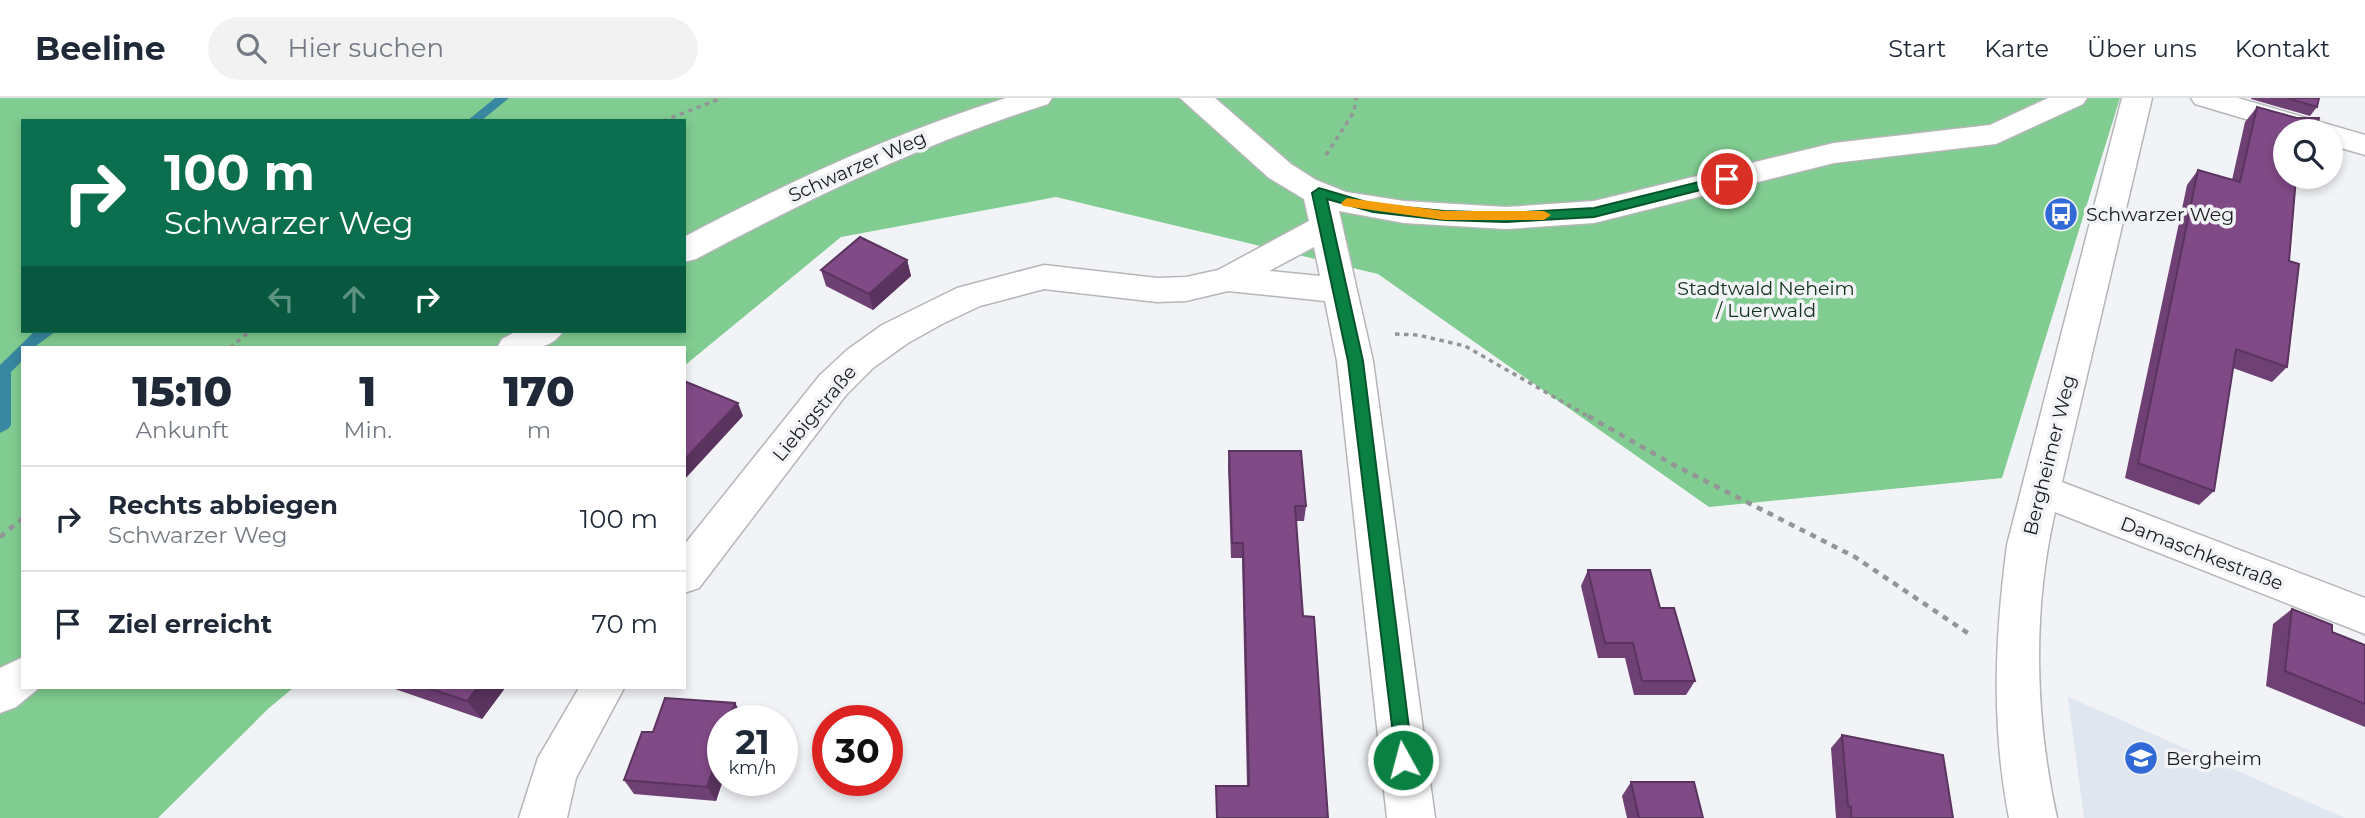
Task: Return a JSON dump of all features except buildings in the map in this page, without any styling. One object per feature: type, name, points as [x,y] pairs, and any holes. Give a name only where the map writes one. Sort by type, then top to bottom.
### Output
[{"type":"street","name":"Schwarzer Weg","points":[[686,250],[776,201],[868,158],[925,135],[1037,98]]},
{"type":"street","points":[[1195,98],[1213,110],[1280,171],[1312,190],[1354,205],[1444,216],[1506,218],[1594,212],[1834,153],[1996,134],[2072,98]]},
{"type":"street","points":[[2206,98],[2277,119]]},
{"type":"street","name":"Bergheimer Weg","points":[[2033,818],[2025,786],[2018,718],[2017,618],[2027,545],[2132,99]]},
{"type":"street","points":[[2343,139],[2365,145]]},
{"type":"street","points":[[1312,190],[1324,227],[1355,361],[1411,818]]},
{"type":"street","name":"Liebigstraße","points":[[686,573],[833,385],[860,359],[895,334],[969,298],[1007,285],[1044,277],[1157,289],[1186,289],[1228,279],[1324,227]]},
{"type":"street","name":"Liebigstraße","points":[[1228,279],[1338,290]]},
{"type":"street","points":[[519,346],[542,333]]},
{"type":"street","name":"Damaschkestraße","points":[[2040,490],[2365,616]]},
{"type":"street","points":[[0,693],[21,677]]},
{"type":"street","points":[[543,818],[554,773],[601,689]]},
{"type":"path","points":[[668,119],[722,98]]},
{"type":"path","points":[[1312,190],[1354,112],[1356,98]]},
{"type":"path","points":[[232,346],[248,333]]},
{"type":"path","points":[[1390,334],[1418,335],[1465,346],[1672,464],[1855,557],[2017,667]]},
{"type":"path","points":[[0,537],[21,520]]},
{"type":"shaded area","name":"Bergheim","points":[[2068,697],[2345,818],[2084,818]]},
{"type":"green space","name":"Stadtwald Neheim / Luerwald","points":[[0,98],[2120,98],[2002,478],[1709,507],[1378,274],[1056,197],[841,237],[686,364],[686,346],[21,346],[21,689],[292,689],[269,708],[158,818],[0,818]]},
{"type":"waterway","points":[[476,119],[503,98]]},
{"type":"waterway","points":[[26,346],[36,336],[44,333]]},
{"type":"waterway","points":[[0,427],[3,425],[4,370],[21,352]]},
{"type":"slow traffic","points":[[1347,203],[1444,216],[1506,218],[1544,215]]},
{"type":"place","name":"Schwarzer Weg","points":[[2061,214]]},
{"type":"place","name":"Bergheim","points":[[2141,758]]},
{"type":"route","points":[[1403,760],[1355,361],[1324,227],[1319,193],[1354,205],[1373,208],[1444,216],[1506,218],[1594,212],[1727,179]]}]
